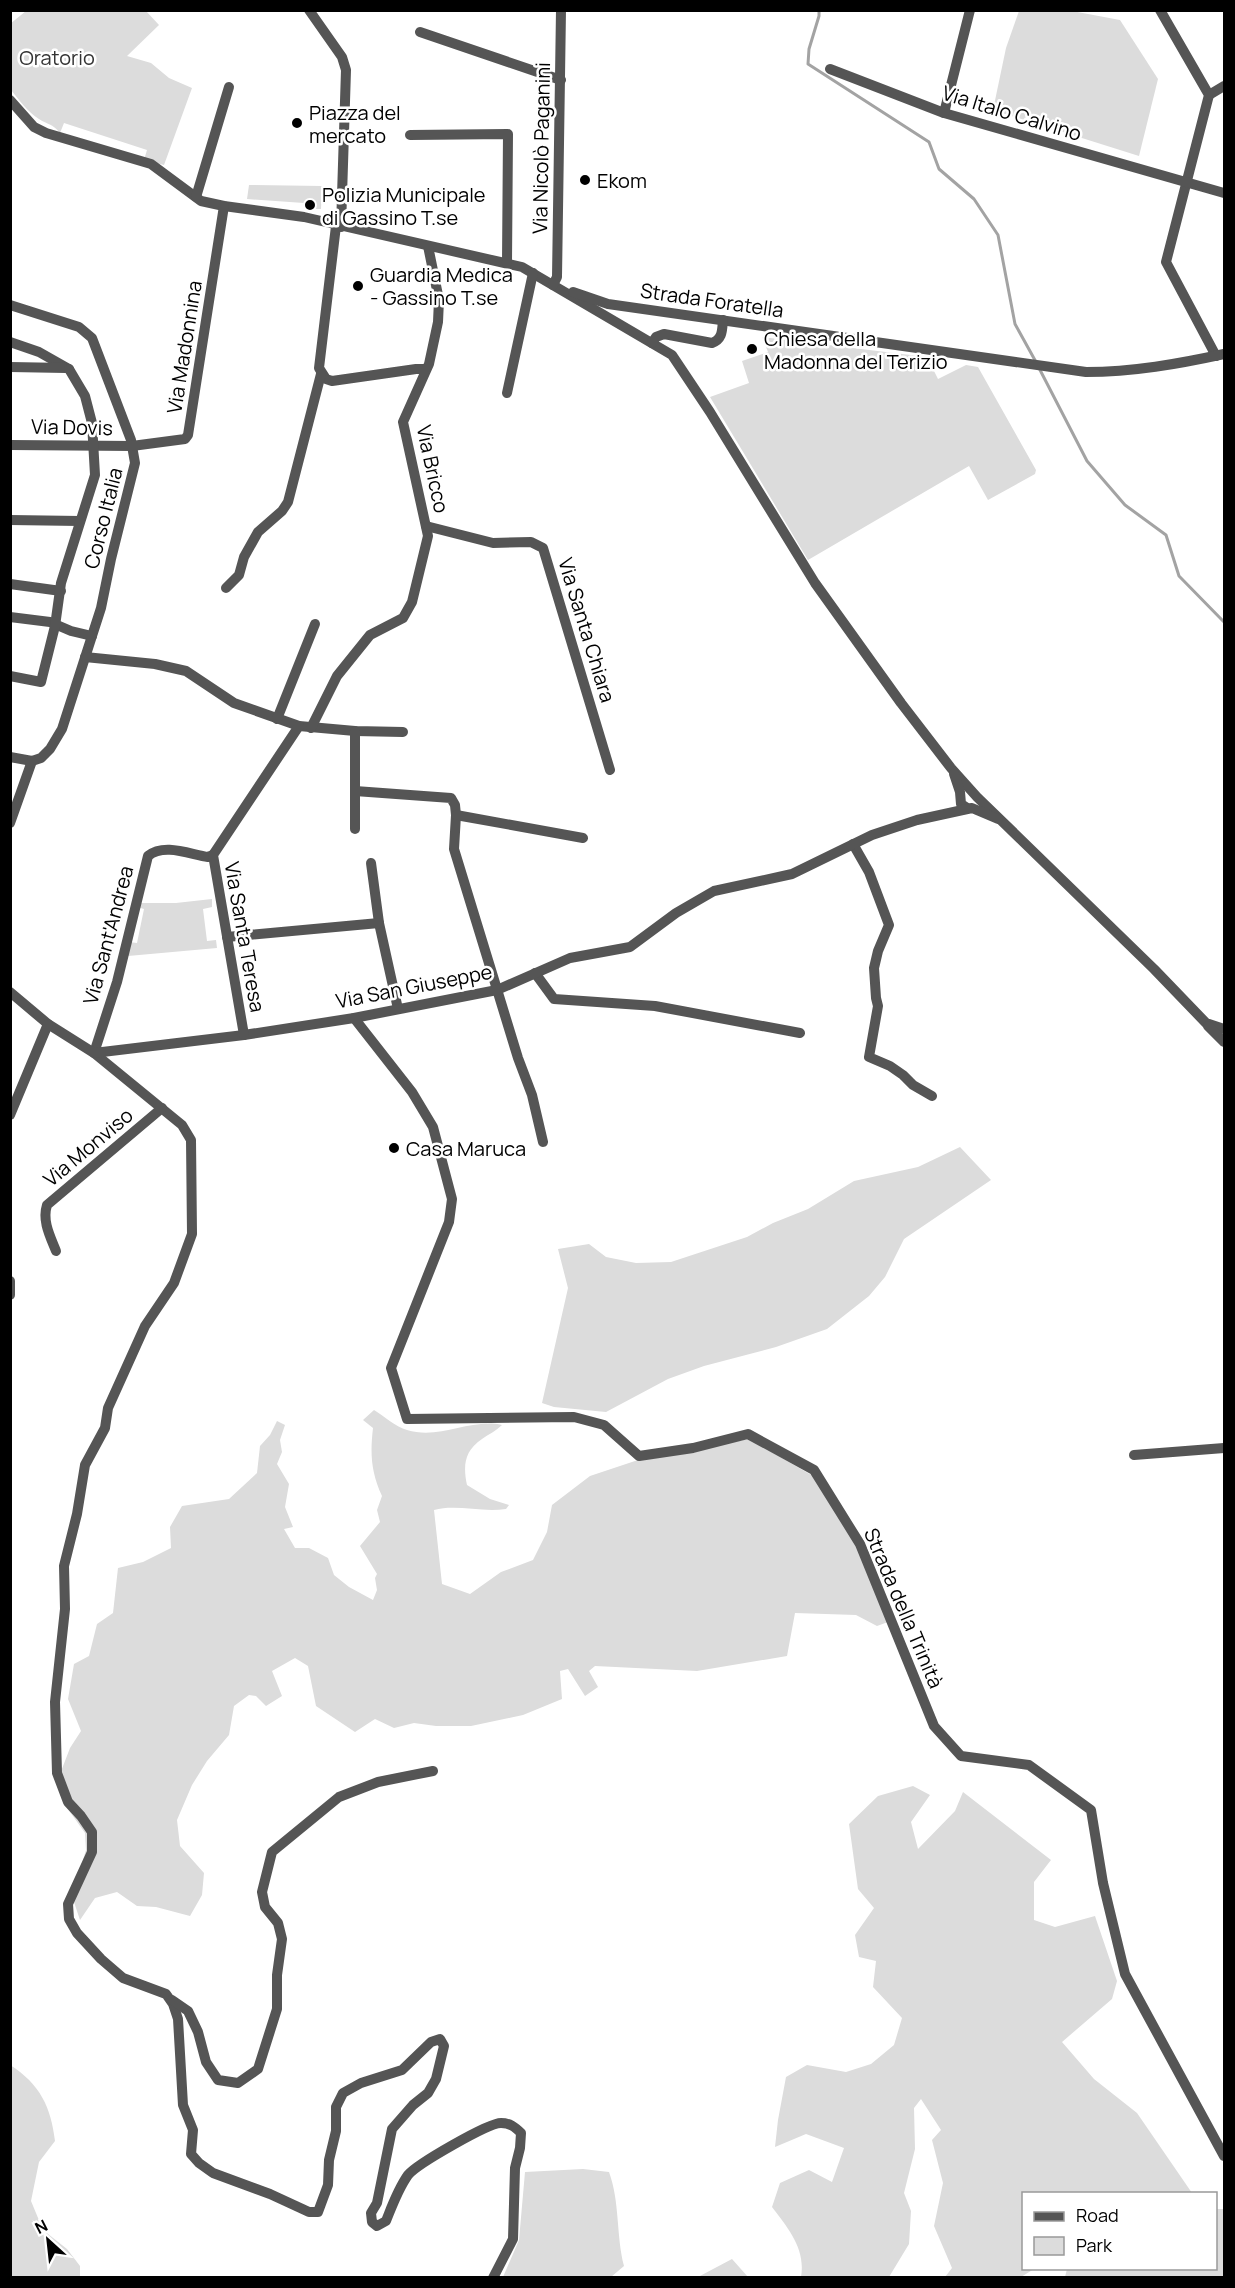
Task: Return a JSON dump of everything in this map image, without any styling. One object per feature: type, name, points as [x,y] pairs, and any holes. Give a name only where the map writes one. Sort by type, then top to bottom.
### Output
[{"type":"street","points":[[226,588],[239,575],[244,557],[258,532],[282,511],[288,502],[321,374],[319,368],[339,226],[346,70],[342,57],[309,10]]},
{"type":"street","name":"Via Nicolò Paganini","points":[[553,285],[557,277],[561,10]]},
{"type":"street","points":[[944,113],[970,10]]},
{"type":"street","points":[[1160,10],[1209,95],[1166,262],[1220,355]]},
{"type":"street","points":[[420,32],[561,80]]},
{"type":"street","name":"Via Italo Calvino","points":[[830,69],[944,113],[1224,193]]},
{"type":"street","points":[[1209,95],[1224,86]]},
{"type":"street","points":[[196,197],[229,87]]},
{"type":"street","points":[[10,100],[34,127],[46,133],[151,164],[201,201],[278,212],[522,267],[672,355],[710,412],[815,583],[951,768],[975,795],[1154,969],[1224,1042]]},
{"type":"street","points":[[410,135],[508,134],[507,263]]},
{"type":"street","name":"Via Madonnina","points":[[132,446],[180,441],[188,435],[224,206]]},
{"type":"street","name":"Via Bricco","points":[[311,728],[337,676],[370,635],[403,618],[412,602],[428,536],[403,422],[426,369],[438,322],[439,300],[428,246]]},
{"type":"street","points":[[507,393],[533,273]]},
{"type":"street","name":"Strada Foratella","points":[[553,285],[608,303],[626,306],[1086,372],[1156,368],[1220,355]]},
{"type":"street","points":[[608,303],[612,320]]},
{"type":"street","name":"Corso Italia","points":[[10,304],[79,327],[92,338],[132,446],[135,463],[101,608],[62,729],[50,749],[41,758],[32,761]]},
{"type":"street","points":[[626,306],[629,330]]},
{"type":"street","points":[[652,343],[656,337],[664,334],[712,343],[718,341],[722,335],[723,320]]},
{"type":"street","points":[[10,342],[39,352],[69,369],[85,396],[92,423],[95,475],[61,583],[55,626],[41,682],[10,676]]},
{"type":"street","points":[[10,367],[69,369]]},
{"type":"street","points":[[321,374],[332,381],[426,369]]},
{"type":"street","name":"Via Dovis","points":[[10,445],[132,446]]},
{"type":"street","points":[[10,520],[80,521]]},
{"type":"street","name":"Via Santa Chiara","points":[[426,526],[493,543],[531,542],[543,548],[610,770]]},
{"type":"street","points":[[10,584],[61,591]]},
{"type":"street","points":[[10,617],[50,622],[55,626],[92,636]]},
{"type":"street","points":[[277,719],[315,624]]},
{"type":"street","points":[[86,657],[155,664],[186,671],[234,703],[299,726],[355,732],[403,732]]},
{"type":"street","name":"Via Santa Teresa","points":[[244,1035],[213,855],[299,726]]},
{"type":"street","points":[[355,732],[355,829]]},
{"type":"street","points":[[10,757],[32,761],[10,824]]},
{"type":"street","points":[[951,768],[965,804],[1001,820]]},
{"type":"street","points":[[355,791],[451,798],[455,805],[454,849],[532,1095],[543,1142]]},
{"type":"street","name":"Via San Giuseppe","points":[[94,1053],[244,1035],[354,1018],[497,990],[570,958],[630,947],[676,913],[714,891],[792,874],[872,835],[965,804],[964,793],[975,795]]},
{"type":"street","points":[[456,815],[583,838]]},
{"type":"street","points":[[853,844],[869,872],[889,925],[878,951],[874,968],[878,1006],[868,1057],[890,1066],[913,1085],[932,1096]]},
{"type":"street","name":"Via Sant'Andrea","points":[[94,1053],[117,982],[148,856],[154,850],[163,849],[208,857],[213,855]]},
{"type":"street","points":[[371,863],[379,923],[398,1009]]},
{"type":"street","points":[[227,937],[379,923]]},
{"type":"street","points":[[535,973],[554,999],[655,1006],[800,1033]]},
{"type":"street","points":[[10,992],[48,1024],[94,1053],[162,1108],[182,1125],[191,1140],[192,1234],[174,1283],[145,1326],[108,1408],[105,1428],[85,1466],[81,1478],[77,1514],[64,1566],[65,1609],[55,1701],[57,1773],[68,1802],[92,1832],[92,1852],[69,1904],[69,1919],[77,1933],[100,1959],[123,1978],[166,1994],[188,2012],[198,2032],[206,2062],[218,2080],[238,2083],[258,2069],[277,2009],[277,1975],[282,1939],[278,1923],[265,1907],[262,1892],[272,1852],[339,1797],[378,1782],[433,1771]]},
{"type":"street","name":"Strada della Trinità","points":[[354,1018],[412,1092],[433,1127],[452,1199],[449,1222],[391,1368],[407,1419],[574,1417],[604,1425],[639,1456],[693,1448],[748,1434],[814,1470],[860,1544],[934,1726],[961,1755],[1029,1766],[1090,1810],[1103,1883],[1125,1974],[1224,2156]]},
{"type":"street","points":[[1206,1023],[1224,1029]]},
{"type":"street","points":[[10,1115],[48,1024]]},
{"type":"street","name":"Via Monviso","points":[[56,1251],[46,1224],[47,1205],[162,1108]]},
{"type":"street","points":[[10,1281],[10,1295]]},
{"type":"street","points":[[1134,1455],[1224,1448]]},
{"type":"street","points":[[170,1998],[178,2019],[183,2105],[192,2130],[191,2154],[213,2173],[270,2194],[309,2212],[318,2212],[328,2185],[329,2160],[336,2131],[336,2107],[343,2093],[361,2083],[402,2070],[431,2042],[440,2039],[444,2046],[435,2079],[428,2093],[413,2105],[392,2129],[377,2204],[371,2213],[372,2222],[377,2226],[386,2222],[400,2188],[409,2174],[422,2163],[486,2128],[499,2123],[513,2126],[520,2133],[520,2148],[515,2168],[515,2228],[513,2239],[494,2277]]},
{"type":"green space","name":"Oratorio","points":[[26,11],[146,11],[159,25],[127,56],[151,63],[169,78],[192,88],[164,165],[144,160],[147,150],[64,123],[60,133],[24,106],[11,90],[10,24]]},
{"type":"green space","points":[[1019,11],[1072,11],[1120,20],[1158,79],[1139,156],[993,110],[1006,48]]},
{"type":"green space","points":[[249,185],[322,186],[321,209],[305,209],[304,203],[247,199]]},
{"type":"green space","points":[[762,337],[927,357],[938,379],[966,365],[978,367],[1036,470],[1035,474],[988,500],[969,466],[808,560],[710,397],[749,383],[742,361],[768,352]]},
{"type":"green space","points":[[212,899],[212,907],[203,909],[207,941],[216,940],[217,948],[128,956],[129,942],[137,943],[144,909],[137,907],[139,903],[176,903]]},
{"type":"green space","points":[[960,1147],[991,1180],[904,1239],[885,1277],[869,1296],[827,1329],[776,1347],[704,1366],[668,1379],[606,1412],[554,1407],[542,1403],[568,1288],[558,1249],[589,1244],[606,1257],[636,1263],[671,1262],[747,1237],[773,1223],[808,1209],[854,1181],[918,1167]]},
{"type":"green space","points":[[374,1410],[407,1430],[419,1432],[443,1431],[479,1424],[502,1425],[476,1444],[468,1454],[465,1471],[467,1485],[490,1499],[509,1505],[506,1509],[497,1510],[443,1508],[434,1510],[442,1584],[470,1594],[501,1572],[533,1560],[547,1532],[552,1505],[590,1476],[638,1460],[749,1439],[813,1476],[849,1518],[888,1622],[877,1626],[856,1615],[795,1613],[787,1656],[697,1671],[595,1666],[589,1671],[598,1687],[585,1696],[568,1669],[560,1671],[562,1699],[523,1715],[471,1726],[436,1726],[414,1723],[394,1728],[375,1719],[355,1732],[316,1706],[308,1666],[295,1658],[272,1671],[282,1696],[266,1706],[256,1696],[249,1695],[234,1706],[229,1735],[207,1761],[192,1785],[177,1820],[180,1846],[204,1873],[202,1895],[190,1916],[156,1907],[137,1906],[117,1892],[95,1898],[80,1920],[74,1902],[86,1850],[85,1833],[65,1805],[60,1774],[70,1748],[81,1731],[68,1699],[74,1664],[89,1656],[97,1624],[113,1613],[118,1568],[143,1562],[171,1548],[170,1527],[182,1506],[229,1499],[257,1473],[260,1446],[270,1435],[277,1421],[285,1425],[280,1440],[282,1452],[277,1464],[289,1484],[285,1507],[293,1527],[284,1529],[295,1548],[309,1548],[328,1558],[334,1575],[349,1587],[373,1600],[377,1590],[375,1578],[377,1574],[360,1546],[380,1522],[377,1510],[382,1496],[372,1463],[373,1428],[363,1420]]},
{"type":"green space","points":[[913,1786],[930,1795],[911,1822],[918,1849],[955,1811],[963,1792],[1051,1860],[1034,1882],[1034,1920],[1055,1927],[1095,1916],[1117,1981],[1112,1999],[1062,2042],[1094,2079],[1137,2113],[1191,2192],[1022,2192],[1022,2270],[1032,2270],[1021,2277],[945,2277],[952,2268],[934,2226],[943,2183],[932,2140],[941,2130],[921,2099],[914,2108],[915,2149],[904,2193],[911,2211],[909,2244],[889,2277],[801,2277],[801,2257],[798,2248],[790,2231],[772,2207],[780,2183],[809,2170],[832,2182],[844,2148],[806,2134],[775,2147],[786,2077],[807,2065],[846,2072],[871,2064],[894,2045],[902,2018],[873,1987],[876,1961],[859,1957],[855,1935],[874,1908],[858,1889],[849,1824],[878,1796]]},
{"type":"green space","points":[[10,2065],[29,2080],[42,2097],[50,2117],[55,2141],[39,2162],[31,2201],[43,2230],[67,2249],[80,2266],[80,2277],[11,2277]]},
{"type":"green space","points":[[583,2169],[609,2172],[615,2195],[624,2266],[611,2277],[503,2277],[519,2240],[525,2172]]},
{"type":"green space","points":[[1217,2209],[1224,2209],[1224,2277],[1065,2277],[1067,2270],[1217,2270]]},
{"type":"green space","points":[[732,2259],[748,2277],[698,2277]]},
{"type":"waterway","points":[[819,10],[809,49],[808,64],[929,142],[939,169],[974,199],[998,235],[1015,324],[1036,362]]},
{"type":"waterway","points":[[1039,368],[1087,461],[1125,505],[1166,535],[1179,576],[1224,622]]},
{"type":"place","name":"Piazza del mercato","points":[[297,123]]},
{"type":"place","name":"Ekom","points":[[585,180]]},
{"type":"place","name":"Polizia Municipale di Gassino T.se","points":[[310,205]]},
{"type":"place","name":"Guardia Medica - Gassino T.se","points":[[358,286]]},
{"type":"place","name":"Chiesa della Madonna del Terizio","points":[[752,349]]},
{"type":"place","name":"Casa Maruca","points":[[394,1148]]}]
